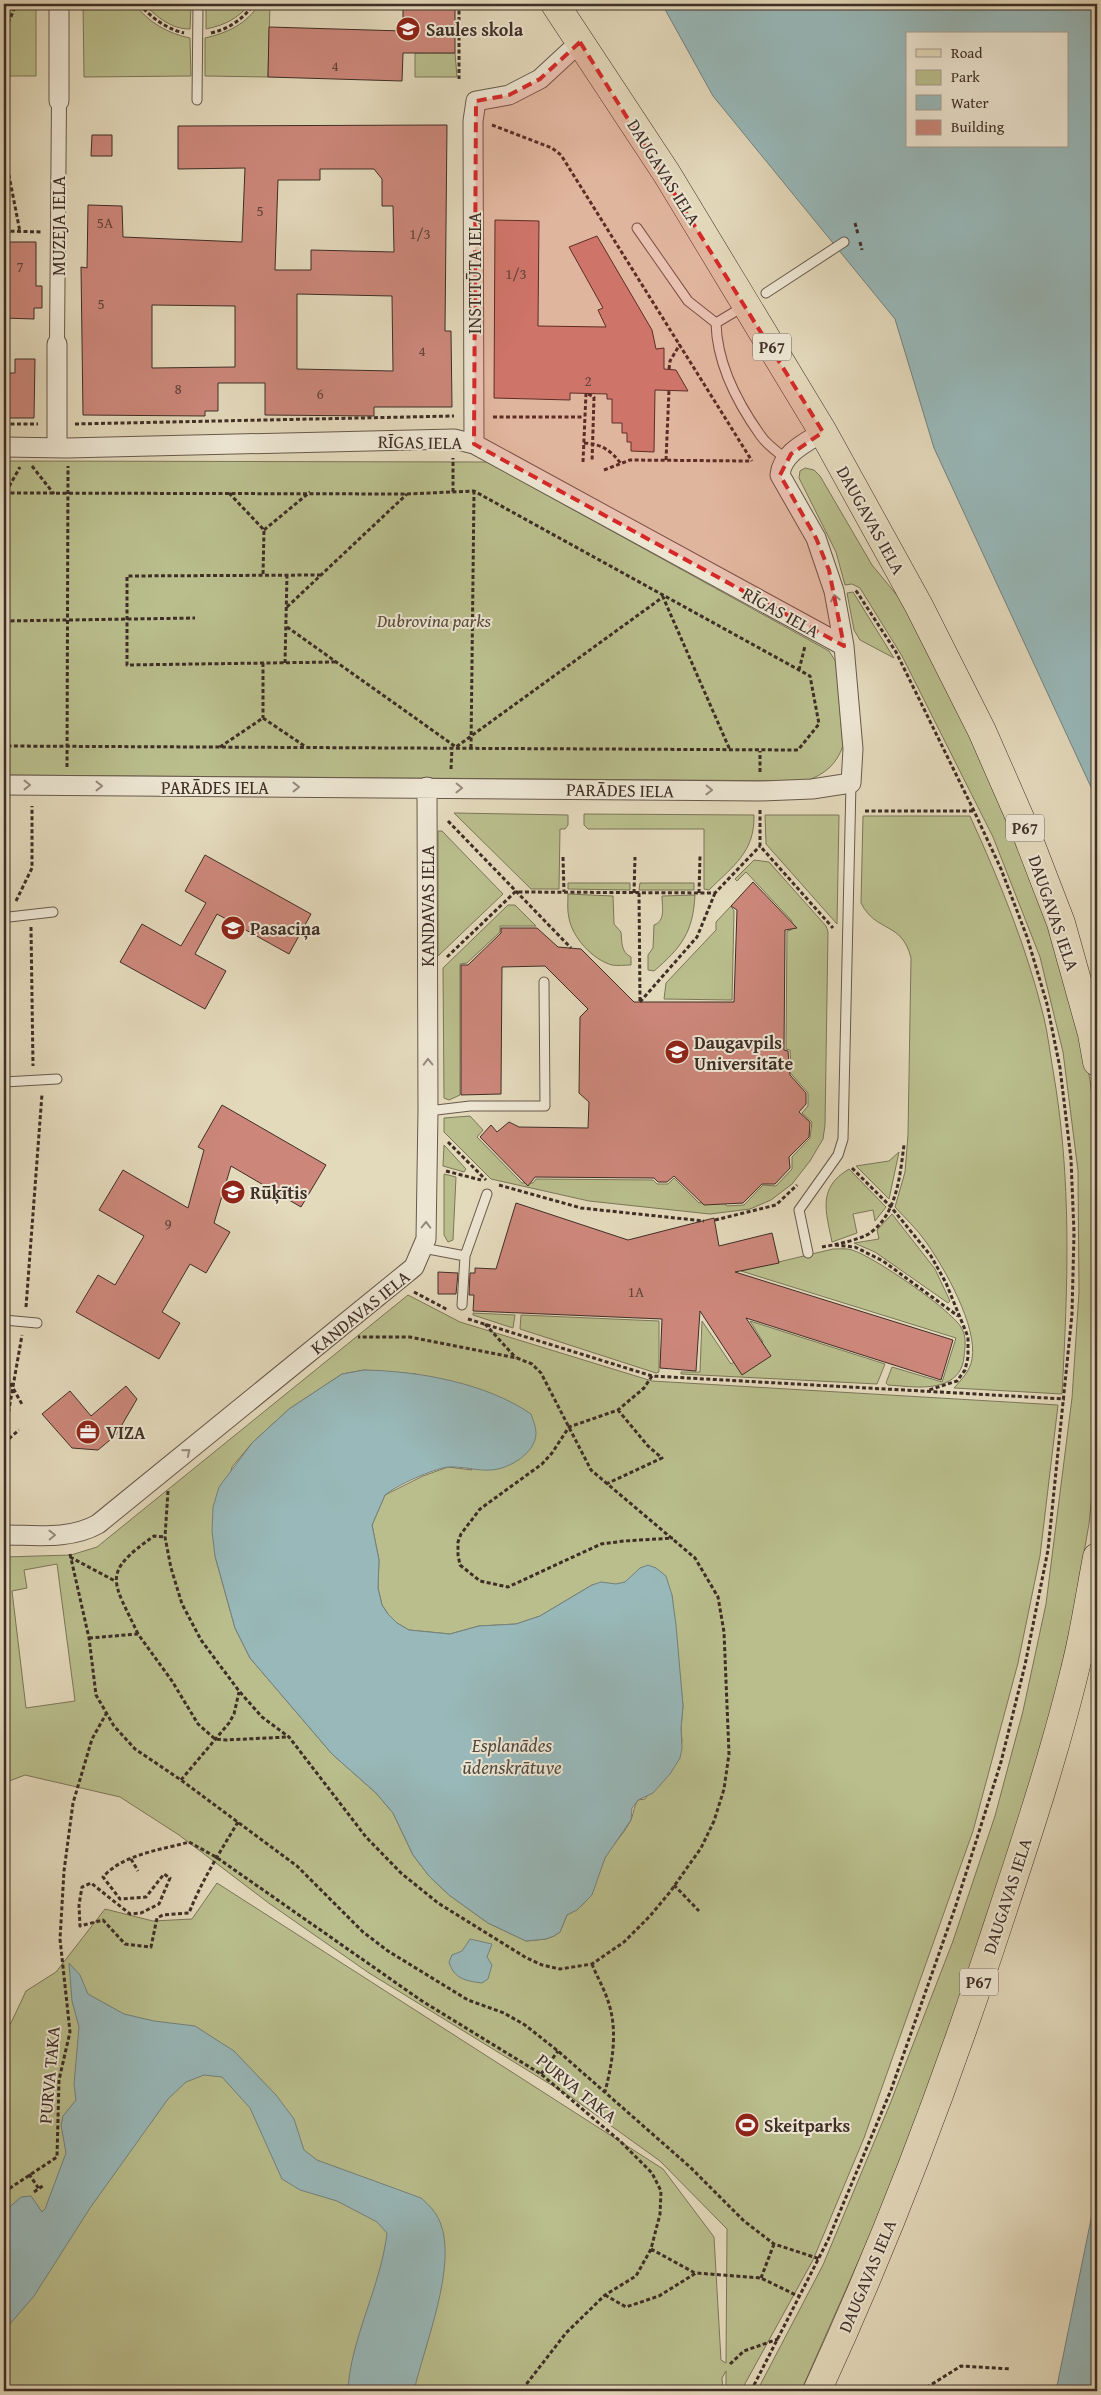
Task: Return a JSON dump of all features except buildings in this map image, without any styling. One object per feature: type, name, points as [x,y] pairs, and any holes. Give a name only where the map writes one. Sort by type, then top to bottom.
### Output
[{"type":"main road","name":"DAUGAVAS IELA","points":[[561,8],[580,42],[667,174],[824,432],[919,606],[982,731],[1024,827],[1061,923],[1092,1034],[1097,1062]]},
{"type":"main road","name":"DAUGAVAS IELA","points":[[817,2391],[856,2306],[969,2012],[1053,1752],[1079,1652],[1097,1557]]},
{"type":"street","name":"MUZEJA IELA","points":[[59,4],[56,424],[62,448]]},
{"type":"street","name":"INSTITŪTA IELA","points":[[474,444],[473,121],[476,101],[509,94],[540,79],[580,42]]},
{"type":"street","points":[[824,432],[805,442],[786,459],[780,475],[816,538],[828,570],[844,646],[853,748],[850,783]]},
{"type":"street","name":"RĪGAS IELA","points":[[4,447],[62,448],[454,439],[474,444],[844,646]]},
{"type":"street","name":"PARĀDES IELA","points":[[4,785],[760,791],[812,789],[850,783]]},
{"type":"street","name":"KANDAVAS IELA","points":[[4,1534],[70,1535],[88,1530],[98,1524],[398,1283],[414,1267],[426,1239],[428,1117],[427,788]]},
{"type":"lane","points":[[197,100],[198,4]]},
{"type":"lane","points":[[637,228],[688,301],[716,323],[719,353],[726,373],[761,436],[786,459]]},
{"type":"lane","points":[[766,293],[844,242]]},
{"type":"lane","points":[[716,323],[736,312]]},
{"type":"lane","points":[[807,1251],[799,1210],[838,1155],[844,1139],[850,783]]},
{"type":"lane","points":[[9,917],[53,912]]},
{"type":"lane","points":[[428,1117],[470,1106],[544,1106],[544,982]]},
{"type":"lane","points":[[4,1082],[57,1079]]},
{"type":"lane","points":[[462,1305],[465,1256],[487,1194]]},
{"type":"lane","points":[[423,1248],[465,1256]]},
{"type":"lane","points":[[4,1320],[37,1323]]},
{"type":"path","points":[[4,28],[16,4]]},
{"type":"path","points":[[139,4],[160,23],[173,30],[198,34],[213,33],[231,26],[245,16],[254,4]]},
{"type":"path","points":[[459,4],[459,79]]},
{"type":"path","points":[[491,125],[552,148],[561,155],[752,461],[630,460],[604,470]]},
{"type":"path","points":[[4,164],[7,164],[20,232]]},
{"type":"path","points":[[854,223],[858,237]]},
{"type":"path","points":[[4,231],[58,232]]},
{"type":"path","points":[[669,369],[670,361],[680,344]]},
{"type":"path","points":[[666,460],[669,390]]},
{"type":"path","points":[[583,462],[586,393],[594,398],[592,462]]},
{"type":"path","points":[[4,424],[454,416]]},
{"type":"path","points":[[494,416],[584,417]]},
{"type":"path","points":[[584,443],[607,449],[621,464]]},
{"type":"path","points":[[62,448],[68,494],[68,745],[66,770]]},
{"type":"path","points":[[26,458],[54,494]]},
{"type":"path","points":[[453,458],[453,492]]},
{"type":"path","points":[[5,493],[22,465]]},
{"type":"path","points":[[471,748],[474,491]]},
{"type":"path","points":[[4,746],[798,750],[819,724],[810,676],[663,597],[474,491],[407,494],[310,492],[5,493]]},
{"type":"path","points":[[264,530],[310,492]]},
{"type":"path","points":[[229,493],[264,530],[263,575]]},
{"type":"path","points":[[287,606],[407,494]]},
{"type":"path","points":[[285,663],[287,575]]},
{"type":"path","points":[[321,575],[127,576],[127,665],[337,662]]},
{"type":"path","points":[[751,2391],[820,2259],[891,2090],[955,1908],[1001,1762],[1025,1665],[1048,1550],[1065,1399],[1072,1314],[1074,1233],[1071,1160],[1060,1068],[1047,1004],[1027,936],[1001,869],[974,810],[896,652],[857,592],[851,588]]},
{"type":"path","points":[[287,627],[456,747],[663,597]]},
{"type":"path","points":[[663,597],[730,750]]},
{"type":"path","points":[[4,621],[68,622],[195,618]]},
{"type":"path","points":[[799,670],[809,640]]},
{"type":"path","points":[[263,663],[263,718]]},
{"type":"path","points":[[220,748],[263,718]]},
{"type":"path","points":[[263,718],[307,748]]},
{"type":"path","points":[[451,772],[452,748]]},
{"type":"path","points":[[760,751],[760,781]]},
{"type":"path","points":[[4,1082],[5,925],[32,868],[32,806]]},
{"type":"path","points":[[760,810],[760,846],[834,928],[833,938]]},
{"type":"path","points":[[862,811],[974,810]]},
{"type":"path","points":[[442,816],[571,948]]},
{"type":"path","points":[[635,857],[640,1002],[697,937],[715,893],[760,846]]},
{"type":"path","points":[[699,893],[700,856]]},
{"type":"path","points":[[563,857],[564,892]]},
{"type":"path","points":[[427,976],[515,892],[715,893]]},
{"type":"path","points":[[4,1438],[14,1389],[24,1322],[43,1090],[34,1080],[31,914]]},
{"type":"path","points":[[427,1166],[488,1182],[428,1117]]},
{"type":"path","points":[[807,1251],[869,1233],[891,1207],[901,1173],[904,1145]]},
{"type":"path","points":[[852,1168],[891,1207],[931,1256],[946,1283],[968,1338],[968,1357],[965,1370],[957,1381],[927,1390]]},
{"type":"path","points":[[715,1220],[776,1205],[801,1181]]},
{"type":"path","points":[[498,1185],[581,1208],[704,1221]]},
{"type":"path","points":[[832,1245],[855,1247],[884,1261],[960,1317]]},
{"type":"path","points":[[398,1283],[450,1311]]},
{"type":"path","points":[[467,1318],[652,1376],[1065,1399]]},
{"type":"path","points":[[484,1324],[517,1358]]},
{"type":"path","points":[[168,1489],[165,1537],[171,1568],[182,1604],[202,1640],[239,1692],[262,1717],[289,1737],[366,1837],[402,1874],[438,1903],[481,1931],[542,1964],[560,1968],[592,1964],[624,1942],[650,1916],[701,1848],[714,1821],[724,1789],[729,1754],[724,1632],[718,1597],[695,1558],[591,1470],[541,1373],[532,1364],[517,1358],[410,1337],[356,1338]]},
{"type":"path","points":[[4,1372],[23,1406]]},
{"type":"path","points":[[652,1376],[644,1388],[618,1410],[569,1427],[552,1453],[542,1464],[480,1509],[469,1522],[458,1542],[460,1565],[480,1581],[508,1587],[601,1544],[673,1538]]},
{"type":"path","points":[[606,1484],[662,1458],[648,1446],[618,1410]]},
{"type":"path","points":[[4,1443],[19,1430]]},
{"type":"path","points":[[4,1482],[10,1483]]},
{"type":"path","points":[[70,1535],[70,1557],[89,1638],[96,1695],[114,1726],[135,1749],[182,1780],[297,1866],[364,1932],[388,1951],[468,2000],[504,2013],[525,2025],[558,2051],[690,2167],[744,2221],[774,2244],[820,2259]]},
{"type":"path","points":[[165,1537],[154,1536],[129,1553],[118,1567],[115,1581],[138,1634],[172,1681],[198,1724],[215,1739],[289,1737]]},
{"type":"path","points":[[70,1557],[115,1581]]},
{"type":"path","points":[[89,1638],[138,1634]]},
{"type":"path","points":[[182,1780],[234,1714],[239,1692]]},
{"type":"path","name":"PURVA TAKA","points":[[4,2192],[57,2157],[59,2080],[70,2032],[60,1939],[64,1872],[73,1803],[92,1739],[106,1713]]},
{"type":"path","points":[[138,1871],[131,1859],[110,1869],[104,1877],[120,1899],[146,1897],[164,1874],[170,1878],[159,1904],[141,1913],[130,1914],[91,1883],[82,1887],[79,1905],[80,1926],[104,1920],[125,1944],[151,1946],[158,1918],[163,1915],[189,1913],[202,1880],[238,1822]]},
{"type":"path","name":"PURVA TAKA","points":[[131,1859],[189,1842],[216,1857],[422,2001],[541,2074],[620,2141],[652,2172],[661,2190],[660,2214],[651,2249],[636,2276],[605,2295],[566,2333],[521,2391]]},
{"type":"path","points":[[674,1886],[699,1911]]},
{"type":"path","points":[[592,1964],[609,2003],[614,2026],[610,2069],[605,2092]]},
{"type":"path","points":[[541,2074],[558,2051]]},
{"type":"path","points":[[29,2174],[39,2188]]},
{"type":"path","points":[[34,2192],[44,2185]]},
{"type":"path","points":[[761,2278],[774,2244]]},
{"type":"path","points":[[651,2249],[696,2273],[761,2278],[800,2297]]},
{"type":"path","points":[[605,2295],[626,2307],[659,2296],[696,2273]]},
{"type":"path","points":[[730,2364],[744,2351],[779,2339]]},
{"type":"path","points":[[921,2391],[961,2366],[1012,2369]]},
{"type":"highlighted area","points":[[580,42],[823,432],[791,454],[780,475],[816,538],[829,570],[844,646],[474,444],[476,101],[509,95],[540,79]]},
{"type":"green space","points":[[4,4],[36,4],[36,76],[4,76]]},
{"type":"green space","points":[[83,4],[135,4],[152,22],[174,34],[190,38],[191,76],[84,77]]},
{"type":"green space","points":[[144,4],[191,4],[190,29],[171,25],[159,18]]},
{"type":"green space","points":[[206,4],[250,4],[230,21],[206,29]]},
{"type":"green space","points":[[259,4],[270,4],[268,77],[205,76],[205,38],[236,27],[249,17]]},
{"type":"green space","points":[[415,53],[455,53],[457,77],[415,77]]},
{"type":"green space","name":"Dubrovina parks","points":[[4,461],[487,462],[829,651],[836,662],[843,746],[837,759],[829,768],[806,781],[4,775]]},
{"type":"green space","points":[[805,468],[814,470],[820,476],[872,565],[905,605],[1001,797],[1052,929],[1075,1006],[1090,1080],[1097,1139],[1097,1441],[1089,1524],[1072,1620],[1047,1731],[964,1992],[897,2174],[801,2391],[757,2391],[823,2265],[890,2104],[953,1941],[995,1816],[1023,1711],[1046,1604],[1072,1398],[1079,1292],[1078,1171],[1063,1052],[1040,957],[993,837],[902,656],[860,588],[852,584],[845,585],[836,552],[799,478],[800,471]]},
{"type":"green space","points":[[853,592],[894,658],[860,640],[854,630],[847,593]]},
{"type":"green space","points":[[454,813],[568,815],[568,825],[565,829],[560,829],[559,889],[531,889]]},
{"type":"green space","points":[[584,814],[754,815],[751,839],[747,849],[709,890],[704,889],[704,829],[588,829],[584,825]]},
{"type":"green space","points":[[765,815],[839,815],[837,924],[766,844]]},
{"type":"green space","points":[[863,816],[970,816],[1002,890],[1021,941],[1045,1024],[1059,1111],[1063,1151],[1066,1192],[1067,1272],[1062,1394],[954,1388],[968,1371],[972,1359],[970,1331],[965,1315],[950,1282],[933,1253],[919,1233],[895,1207],[905,1172],[908,1135],[911,958],[902,938],[874,919],[861,903]]},
{"type":"green space","points":[[438,831],[442,831],[503,894],[438,956]]},
{"type":"green space","points":[[754,860],[769,862],[826,926],[828,932],[825,1125],[823,1139],[810,1161],[792,1184],[771,1200],[750,1209],[710,1214],[589,1201],[491,1179],[444,1132],[444,1118],[470,1116],[483,1130],[477,1137],[522,1183],[533,1183],[536,1179],[653,1180],[657,1184],[668,1184],[674,1178],[699,1203],[712,1201],[717,1197],[727,1206],[744,1205],[763,1185],[776,1186],[792,1169],[792,1157],[810,1138],[812,1122],[802,1113],[808,1106],[808,1093],[786,1068],[791,1064],[790,1050],[786,1049],[787,931],[791,930],[792,921],[746,872],[737,881],[735,879]]},
{"type":"green space","points":[[568,883],[630,883],[630,890],[568,889]]},
{"type":"green space","points":[[640,883],[694,883],[694,890],[639,890]]},
{"type":"green space","points":[[568,894],[613,896],[614,924],[621,932],[623,947],[625,953],[631,957],[631,965],[612,965],[598,958],[584,947],[571,925],[568,912]]},
{"type":"green space","points":[[695,895],[689,929],[679,946],[654,971],[648,970],[648,955],[653,948],[654,925],[662,917],[662,896]]},
{"type":"green space","points":[[508,905],[515,905],[536,926],[500,926],[500,932],[467,963],[460,964],[460,1095],[449,1100],[444,1098],[443,968]]},
{"type":"green space","points":[[731,906],[734,911],[732,1000],[664,999],[666,983],[716,930],[716,922]]},
{"type":"green space","points":[[444,1145],[466,1169],[464,1172],[443,1166]]},
{"type":"green space","points":[[899,1152],[889,1199],[856,1166],[889,1161]]},
{"type":"green space","points":[[849,1169],[886,1207],[875,1221],[873,1210],[853,1214],[857,1233],[832,1242],[826,1201],[832,1184]]},
{"type":"green space","points":[[444,1174],[456,1177],[453,1240],[448,1242],[444,1235]]},
{"type":"green space","points":[[892,1214],[935,1269],[950,1301],[948,1303],[875,1252],[854,1243],[879,1239],[877,1230]]},
{"type":"green space","points":[[833,1249],[850,1249],[876,1262],[927,1296],[954,1319],[963,1331],[965,1342],[962,1365],[956,1376],[945,1383],[931,1386],[888,1385],[886,1383],[892,1367],[942,1382],[956,1338],[741,1271]]},
{"type":"green space","points":[[408,1295],[460,1322],[652,1381],[1058,1405],[1040,1556],[1018,1663],[973,1831],[864,2138],[813,2260],[741,2391],[726,2391],[726,2371],[722,2378],[723,2391],[4,2391],[4,2030],[11,2023],[26,1991],[56,1972],[105,1909],[153,1921],[192,1919],[217,1883],[663,2169],[714,2237],[721,2360],[726,2363],[727,2229],[660,2161],[571,2097],[369,1973],[270,1904],[179,1835],[120,1797],[25,1775],[4,1783],[4,1557],[71,1555],[97,1547]],"holes":[[[364,1370],[416,1374],[472,1470],[448,1467],[423,1476],[385,1495],[372,1525],[379,1560],[378,1588],[382,1605],[397,1623],[409,1630],[450,1634],[479,1626],[516,1624],[540,1616],[592,1585],[623,1583],[645,1567],[656,1568],[672,1595],[683,1706],[682,1742],[645,1799],[638,1800],[630,1822],[605,1858],[589,1897],[577,1910],[567,1915],[560,1932],[546,1939],[526,1941],[488,1923],[449,1895],[429,1876],[413,1855],[393,1813],[376,1793],[332,1754],[250,1658],[235,1628],[215,1556],[232,1467],[252,1443],[289,1409],[342,1374]],[[57,1564],[75,1701],[26,1708],[12,1591],[27,1588],[24,1570]]]},
{"type":"green space","points":[[473,1313],[515,1315],[513,1328],[473,1315]]},
{"type":"green space","points":[[521,1315],[659,1321],[659,1372],[656,1373],[520,1329]]},
{"type":"green space","points":[[702,1321],[731,1364],[763,1342],[750,1321],[885,1364],[877,1384],[681,1374],[681,1372],[700,1372]]},
{"type":"water","points":[[662,4],[1097,4],[1097,800],[934,448],[895,319],[713,96]]},
{"type":"water","name":"Esplanādes ūdenskrātuve","points":[[364,1370],[429,1376],[494,1394],[531,1414],[536,1431],[535,1440],[527,1453],[506,1467],[491,1470],[441,1468],[406,1482],[385,1495],[372,1525],[379,1560],[378,1588],[382,1605],[397,1623],[409,1630],[450,1634],[479,1626],[516,1624],[540,1616],[592,1585],[601,1582],[616,1584],[625,1582],[640,1568],[648,1565],[656,1568],[666,1576],[672,1595],[676,1625],[683,1706],[680,1758],[670,1774],[653,1793],[638,1800],[632,1808],[631,1820],[605,1858],[592,1895],[577,1910],[567,1915],[560,1932],[546,1939],[526,1941],[488,1923],[449,1895],[429,1876],[413,1855],[393,1813],[376,1793],[332,1754],[250,1658],[235,1628],[215,1556],[212,1531],[213,1507],[219,1487],[252,1443],[289,1409],[342,1374]]},
{"type":"water","points":[[470,1939],[492,1944],[487,1957],[492,1965],[488,1979],[482,1983],[457,1976],[449,1962],[452,1955],[462,1951]]},
{"type":"water","points":[[69,1963],[80,1975],[88,1994],[124,2014],[154,2021],[195,2026],[234,2051],[276,2095],[294,2119],[304,2150],[317,2160],[421,2198],[432,2209],[440,2222],[444,2240],[445,2260],[437,2306],[414,2391],[348,2391],[354,2352],[379,2273],[387,2233],[377,2222],[337,2201],[300,2190],[282,2179],[250,2108],[222,2077],[204,2075],[186,2082],[168,2099],[90,2208],[34,2296],[4,2331],[4,2212],[21,2197],[31,2196],[42,2212],[45,2209],[66,2153],[61,2125],[63,2116],[76,2100],[74,2084],[79,2027],[72,2001]]},
{"type":"water","points":[[1097,2190],[1097,2391],[1056,2391]]},
{"type":"place","name":"Saules skola","points":[[408,29]]},
{"type":"place","name":"Pasaciņa","points":[[233,928]]},
{"type":"place","name":"Daugavpils Universitāte","points":[[677,1052]]},
{"type":"place","name":"Rūķītis","points":[[233,1192]]},
{"type":"place","name":"VIZA","points":[[88,1432]]},
{"type":"place","name":"Skeitparks","points":[[747,2125]]}]
